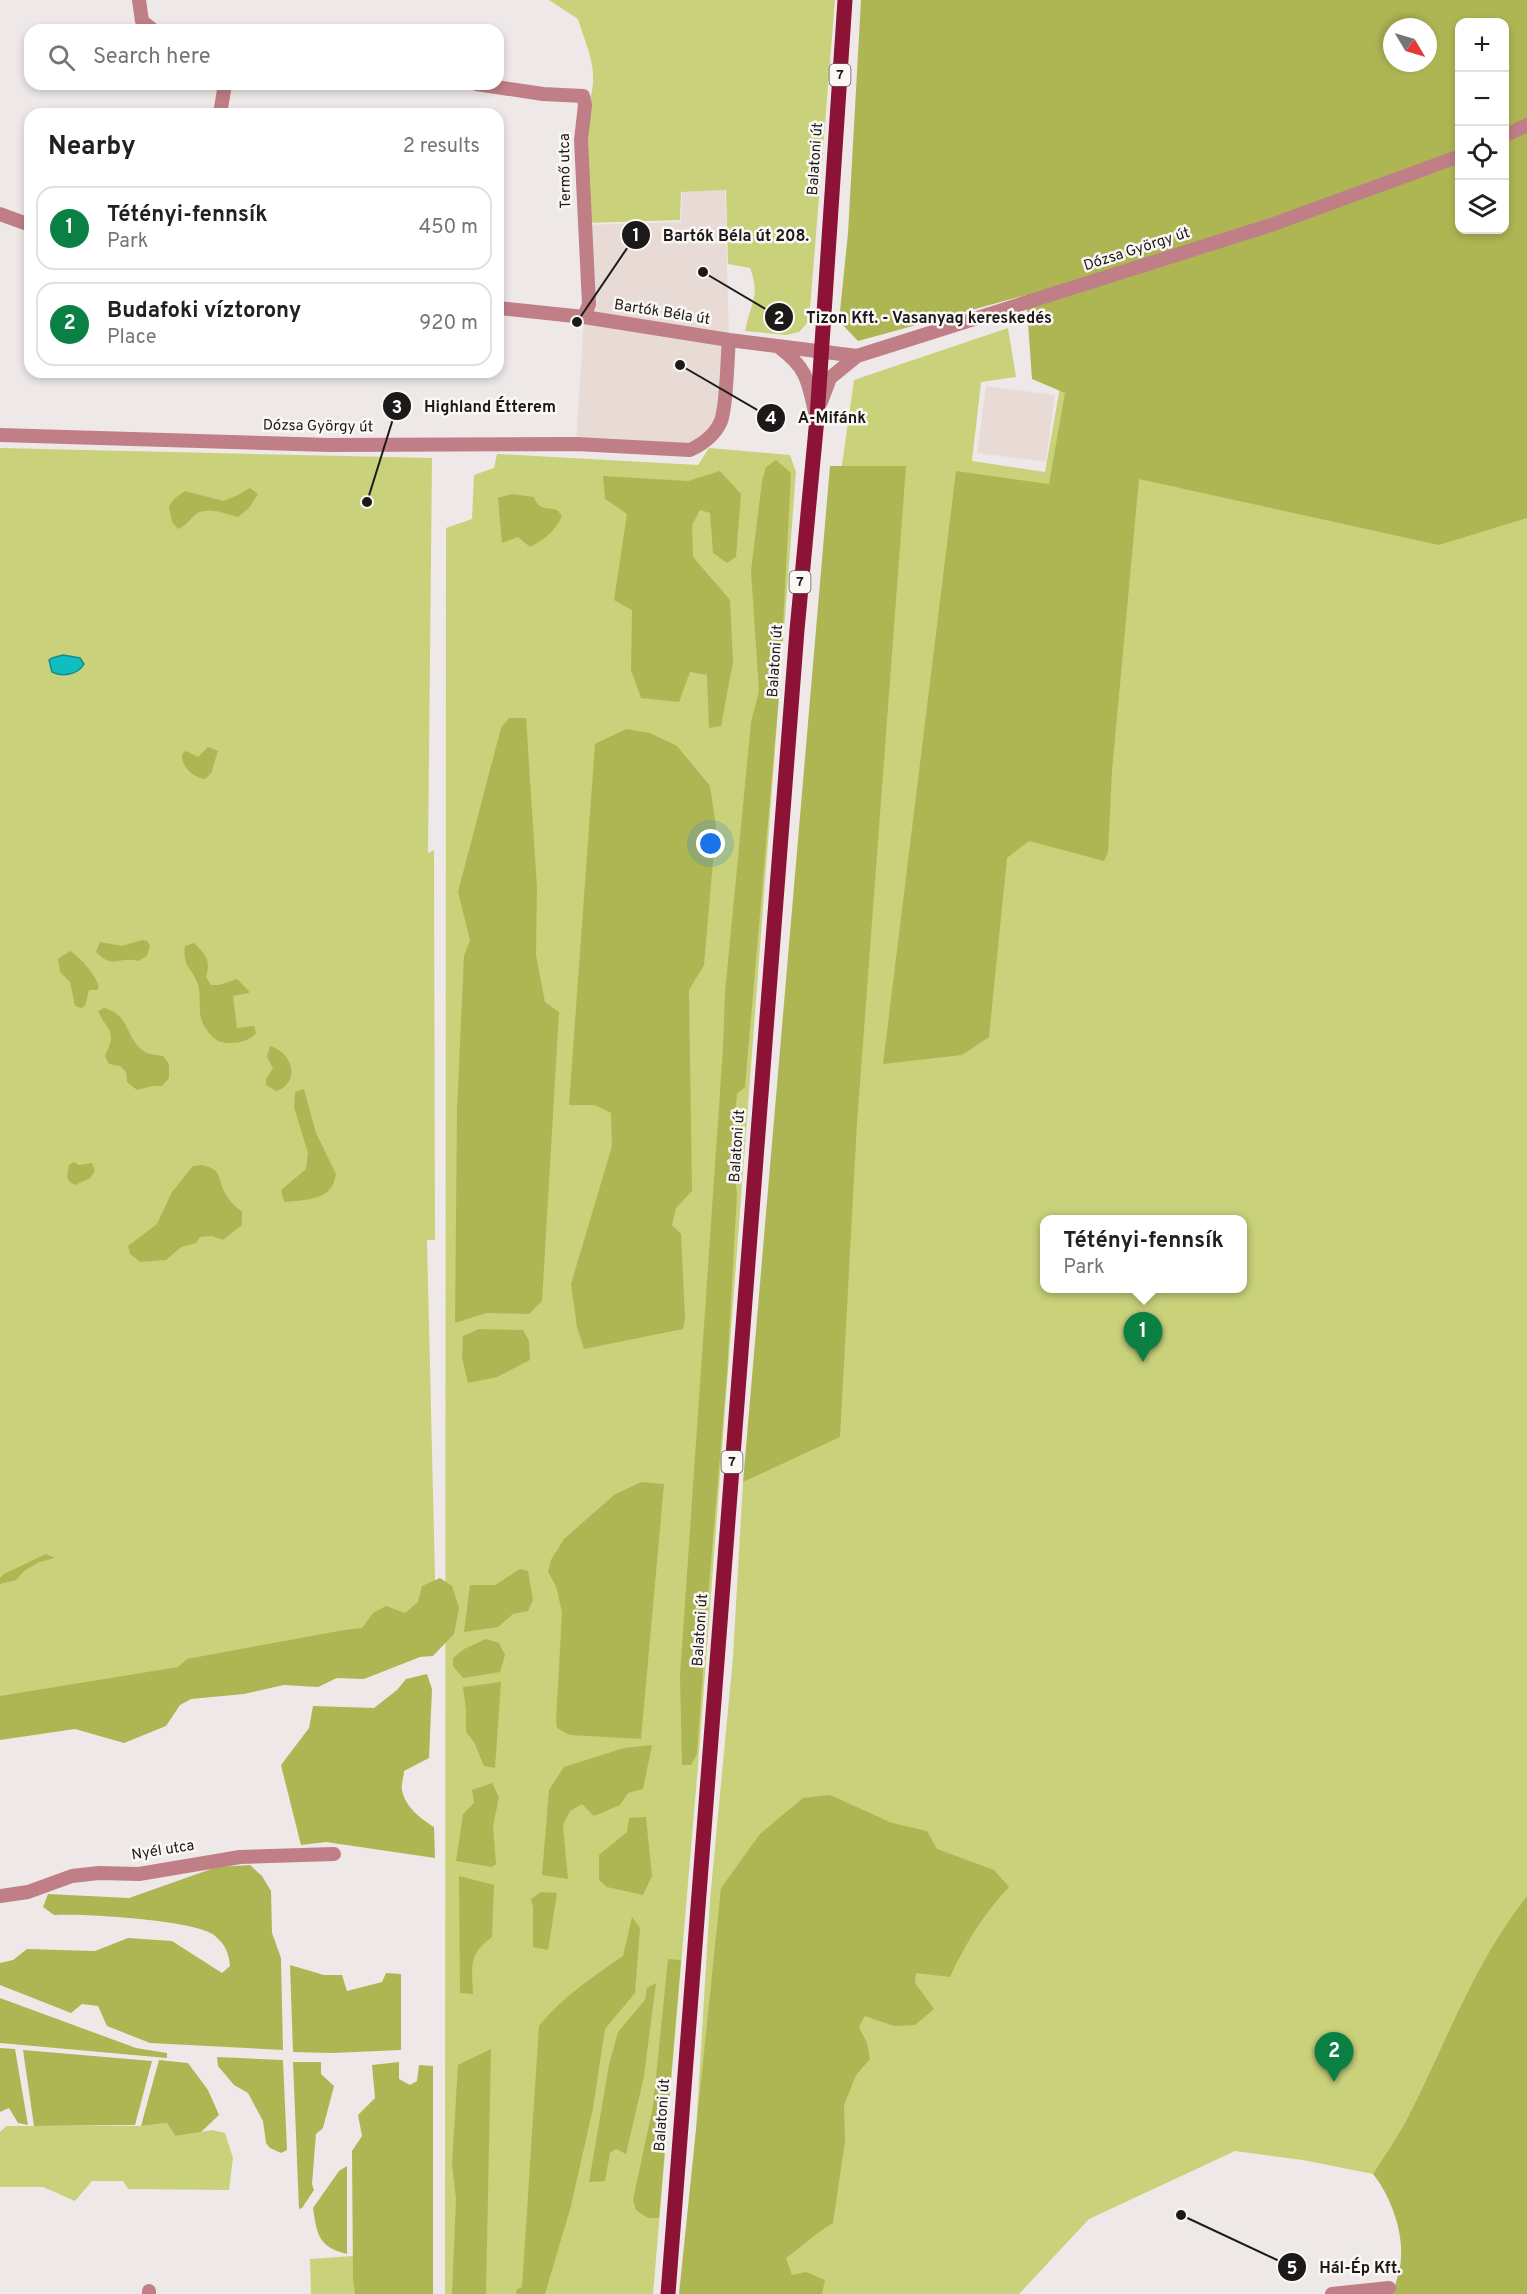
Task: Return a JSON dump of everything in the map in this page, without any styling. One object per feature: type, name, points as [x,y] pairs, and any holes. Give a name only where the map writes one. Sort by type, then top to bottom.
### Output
[{"type":"main road","name":"Balatoni út","points":[[668,2294],[796,630],[817,418],[845,0]]},
{"type":"street","points":[[139,0],[142,21],[146,24]]},
{"type":"street","name":"Termő utca","points":[[504,88],[543,94],[583,96],[585,105],[580,140],[589,304],[584,317]]},
{"type":"street","points":[[221,108],[224,90]]},
{"type":"street","points":[[1509,134],[1527,125]]},
{"type":"street","name":"Dózsa György út","points":[[821,351],[857,356],[1271,225],[1455,158]]},
{"type":"street","points":[[0,214],[24,223]]},
{"type":"street","name":"Bartók Béla út","points":[[504,309],[584,317],[729,340],[821,351]]},
{"type":"street","name":"Dózsa György út","points":[[0,435],[329,445],[576,444],[690,450],[701,445],[721,421],[729,340]]},
{"type":"street","points":[[778,346],[800,365],[810,388],[817,418]]},
{"type":"street","points":[[817,418],[830,378],[857,356]]},
{"type":"street","name":"Nyél utca","points":[[0,1896],[28,1892],[72,1876],[99,1873],[139,1874],[240,1857],[334,1854]]},
{"type":"street","points":[[1332,2294],[1389,2288]]},
{"type":"shaded area","points":[[725,190],[729,340],[723,409],[701,445],[576,444],[584,317],[584,225],[681,222],[682,192]]},
{"type":"shaded area","points":[[986,386],[1055,395],[1046,462],[977,453]]},
{"type":"green space","points":[[549,0],[835,0],[809,321],[799,332],[786,335],[745,331],[754,300],[755,286],[750,268],[728,264],[726,190],[681,192],[680,220],[586,223],[589,102],[593,70],[578,19]]},
{"type":"green space","points":[[861,0],[1527,0],[1527,518],[1439,545],[1139,479],[1112,771],[1108,852],[1104,861],[1029,841],[1007,858],[989,1037],[962,1055],[883,1064],[956,471],[1049,484],[1065,393],[1032,379],[1026,295],[858,341],[839,321],[848,233]]},
{"type":"green space","points":[[1527,141],[1527,1896],[1491,1948],[1461,2004],[1407,2119],[1373,2174],[1303,2160],[1235,2151],[1089,2219],[1019,2294],[686,2294],[710,1900],[733,1657],[743,1482],[749,1479],[824,591],[854,380],[1008,328],[1016,377],[981,382],[972,461],[1045,472],[1060,387],[1455,232],[1455,234],[1509,234],[1509,211]]},
{"type":"green space","points":[[0,448],[432,458],[428,853],[434,850],[435,1240],[427,1240],[436,1619],[0,1718]]},
{"type":"green space","points":[[709,448],[790,455],[796,472],[698,1766],[653,2294],[445,2294],[446,528],[472,519],[474,475],[494,468],[497,454],[698,465]]},
{"type":"green space","points":[[776,460],[791,473],[780,684],[745,1087],[737,1094],[732,1149],[737,1194],[727,1374],[697,1754],[691,1765],[682,1765],[680,1676],[725,993],[751,722],[759,691],[751,571],[762,481],[766,467]]},
{"type":"green space","points":[[830,466],[906,466],[857,1123],[840,1437],[743,1482]]},
{"type":"green space","points":[[720,471],[741,494],[736,557],[727,563],[713,553],[710,513],[700,510],[692,525],[693,557],[730,600],[733,662],[721,726],[709,728],[707,675],[690,672],[679,702],[641,698],[631,670],[632,610],[614,600],[627,514],[605,499],[603,476],[688,481]]},
{"type":"green space","points":[[250,488],[258,494],[249,508],[238,517],[217,511],[206,511],[196,514],[178,529],[172,522],[169,506],[185,491],[223,501]]},
{"type":"green space","points":[[512,494],[534,497],[540,506],[557,510],[562,516],[549,534],[530,547],[518,537],[502,543],[498,498]]},
{"type":"green space","points":[[509,718],[526,718],[537,887],[536,955],[545,1002],[559,1012],[542,1301],[529,1314],[486,1313],[455,1323],[457,1110],[464,956],[470,940],[458,892],[501,728]]},
{"type":"green space","points":[[626,729],[650,733],[677,746],[710,786],[716,827],[704,965],[689,990],[692,1191],[676,1208],[672,1225],[681,1234],[685,1319],[683,1329],[584,1349],[577,1327],[571,1284],[612,1146],[611,1113],[595,1105],[569,1105],[595,744]]},
{"type":"green space","points":[[208,747],[218,751],[212,772],[205,779],[189,771],[183,763],[182,754],[186,751],[198,757]]},
{"type":"green space","points":[[142,940],[147,941],[150,946],[147,956],[138,961],[107,960],[96,952],[100,942],[122,946]]},
{"type":"green space","points":[[194,943],[208,962],[206,977],[211,985],[237,979],[249,991],[249,993],[233,996],[237,1028],[254,1026],[256,1033],[251,1038],[231,1043],[222,1042],[214,1038],[205,1028],[200,1016],[198,985],[185,960],[185,946]]},
{"type":"green space","points":[[70,951],[88,967],[99,987],[97,990],[89,990],[85,1006],[81,1008],[75,1006],[70,982],[60,972],[58,959]]},
{"type":"green space","points":[[104,1008],[119,1016],[139,1047],[147,1053],[163,1056],[169,1064],[169,1078],[162,1086],[137,1090],[127,1082],[126,1072],[120,1066],[109,1064],[105,1056],[111,1036],[98,1011]]},
{"type":"green space","points":[[270,1046],[284,1054],[291,1067],[289,1081],[276,1091],[266,1085],[266,1079],[273,1068],[267,1057]]},
{"type":"green space","points":[[304,1089],[316,1133],[336,1174],[331,1188],[322,1195],[284,1202],[281,1190],[306,1169],[308,1153],[294,1107],[295,1092]]},
{"type":"green space","points":[[74,1162],[79,1165],[92,1163],[95,1171],[90,1178],[75,1185],[67,1177],[69,1165]]},
{"type":"green space","points":[[202,1165],[213,1169],[218,1175],[227,1196],[242,1212],[242,1225],[223,1240],[212,1236],[200,1237],[196,1243],[181,1247],[166,1260],[140,1262],[130,1254],[128,1246],[157,1224],[172,1192],[193,1166]]},
{"type":"green space","points":[[479,1329],[523,1330],[529,1341],[530,1360],[497,1377],[468,1383],[462,1357],[463,1336]]},
{"type":"green space","points":[[641,1482],[664,1484],[641,1739],[570,1735],[557,1728],[556,1721],[562,1612],[556,1586],[548,1572],[551,1560],[564,1539],[614,1495]]},
{"type":"green space","points":[[46,1554],[55,1558],[39,1562],[24,1571],[16,1580],[0,1584],[0,1578],[4,1574]]},
{"type":"green space","points":[[520,1569],[528,1571],[533,1600],[528,1611],[513,1614],[498,1627],[464,1632],[470,1585],[495,1585]]},
{"type":"green space","points":[[440,1578],[452,1586],[459,1608],[454,1634],[433,1656],[420,1657],[364,1679],[337,1678],[318,1687],[284,1685],[244,1694],[191,1699],[180,1705],[166,1726],[124,1743],[75,1729],[0,1740],[0,1696],[178,1667],[187,1659],[362,1628],[373,1613],[386,1606],[405,1613],[418,1602],[422,1586]]},
{"type":"green space","points":[[486,1639],[499,1643],[505,1655],[500,1672],[463,1678],[453,1666],[453,1658],[464,1649]]},
{"type":"green space","points":[[427,1674],[432,1689],[429,1758],[404,1771],[402,1788],[410,1807],[434,1827],[435,1858],[326,1842],[301,1845],[281,1765],[309,1728],[313,1706],[374,1708],[397,1690],[406,1679]]},
{"type":"green space","points":[[501,1682],[495,1768],[484,1766],[474,1742],[466,1732],[463,1687]]},
{"type":"green space","points":[[652,1745],[643,1789],[628,1793],[620,1805],[594,1816],[582,1804],[570,1811],[563,1825],[568,1879],[542,1875],[549,1790],[564,1767],[624,1748]]},
{"type":"green space","points":[[492,1783],[499,1797],[493,1826],[496,1864],[492,1867],[456,1861],[463,1814],[474,1803],[472,1790]]},
{"type":"green space","points":[[830,1795],[892,1823],[927,1831],[937,1849],[994,1870],[1009,1887],[976,1929],[950,1977],[916,1973],[915,1983],[934,2009],[915,2025],[894,2026],[865,2016],[859,2027],[867,2043],[870,2059],[856,2075],[844,2105],[845,2141],[833,2223],[786,2258],[792,2275],[806,2272],[825,2280],[822,2294],[679,2294],[721,1888],[760,1834],[803,1798]]},
{"type":"green space","points":[[646,1817],[652,1876],[643,1895],[607,1887],[599,1880],[599,1855],[627,1832],[629,1818]]},
{"type":"green space","points":[[250,1865],[262,1876],[271,1891],[272,1933],[281,1958],[283,2050],[150,2043],[107,2026],[98,2006],[82,2004],[71,2013],[0,1985],[0,1963],[13,1960],[27,1949],[95,1951],[128,1938],[172,1941],[222,1973],[230,1966],[226,1949],[214,1935],[203,1930],[185,1925],[137,1919],[54,1915],[43,1907],[48,1894],[129,1898],[217,1867]]},
{"type":"green space","points":[[459,1876],[494,1885],[492,1937],[475,1955],[472,1969],[473,1994],[460,1993]]},
{"type":"green space","points":[[541,1892],[557,1893],[548,1950],[533,1947],[531,1899]]},
{"type":"green space","points":[[1527,1896],[1527,2294],[1394,2294],[1401,2262],[1398,2224],[1385,2192],[1373,2174],[1407,2119],[1491,1948]]},
{"type":"green space","points":[[632,1917],[640,1928],[635,1993],[605,2029],[593,2108],[571,2206],[545,2294],[517,2294],[516,2290],[522,2287],[539,2026],[568,1997],[623,1956]]},
{"type":"green space","points":[[668,1959],[681,1960],[659,2218],[648,2218],[636,2210],[633,2200],[653,2106]]},
{"type":"green space","points":[[290,1965],[324,1975],[342,1975],[347,1991],[382,1982],[386,1973],[401,1974],[401,2050],[293,2052]]},
{"type":"green space","points":[[656,1983],[644,2076],[626,2154],[616,2149],[610,2153],[605,2181],[589,2182],[609,2065],[618,2032],[645,2000],[647,1988]]},
{"type":"green space","points":[[0,1998],[136,2048],[167,2053],[167,2058],[0,2043]]},
{"type":"green space","points":[[0,2048],[15,2049],[28,2125],[18,2123],[9,2108],[0,2112]]},
{"type":"green space","points":[[491,2049],[486,2294],[452,2294],[456,2199],[452,2164],[458,2065]]},
{"type":"green space","points":[[23,2050],[152,2061],[135,2125],[34,2126]]},
{"type":"green space","points":[[217,2057],[283,2060],[287,2150],[281,2153],[270,2148],[266,2143],[263,2121],[248,2093],[234,2085],[218,2066]]},
{"type":"green space","points":[[159,2060],[188,2063],[208,2090],[219,2115],[201,2132],[175,2136],[167,2123],[141,2126]]},
{"type":"green space","points":[[293,2062],[321,2062],[321,2074],[334,2086],[323,2128],[316,2134],[312,2184],[314,2190],[299,2209]]},
{"type":"green space","points":[[399,2062],[399,2079],[410,2085],[417,2081],[419,2065],[433,2066],[433,2294],[355,2294],[352,2151],[362,2136],[358,2115],[375,2098],[372,2065]]},
{"type":"green space","points":[[167,2123],[175,2136],[212,2130],[225,2133],[233,2158],[229,2190],[128,2189],[123,2181],[92,2181],[75,2201],[43,2187],[0,2187],[0,2132],[6,2126],[141,2126]]},
{"type":"green space","points":[[347,2166],[347,2254],[330,2248],[321,2238],[313,2208],[339,2171]]},
{"type":"green space","points":[[353,2256],[355,2294],[311,2294],[310,2259]]},
{"type":"water","points":[[63,655],[80,658],[84,664],[78,671],[70,674],[52,672],[49,660]]},
{"type":"place","name":"Tizon Kft. - Vasanyag kereskedés","points":[[703,272]]},
{"type":"place","name":"Bartók Béla út 208.","points":[[577,322]]},
{"type":"place","name":"A-Mifánk","points":[[680,365]]},
{"type":"place","name":"Highland Étterem","points":[[367,502]]},
{"type":"place","name":"Tétényi-fennsík","points":[[1143,1362]]},
{"type":"place","name":"Budafoki víztorony","points":[[1334,2082]]},
{"type":"place","name":"Hál-Ép Kft.","points":[[1181,2215]]}]
